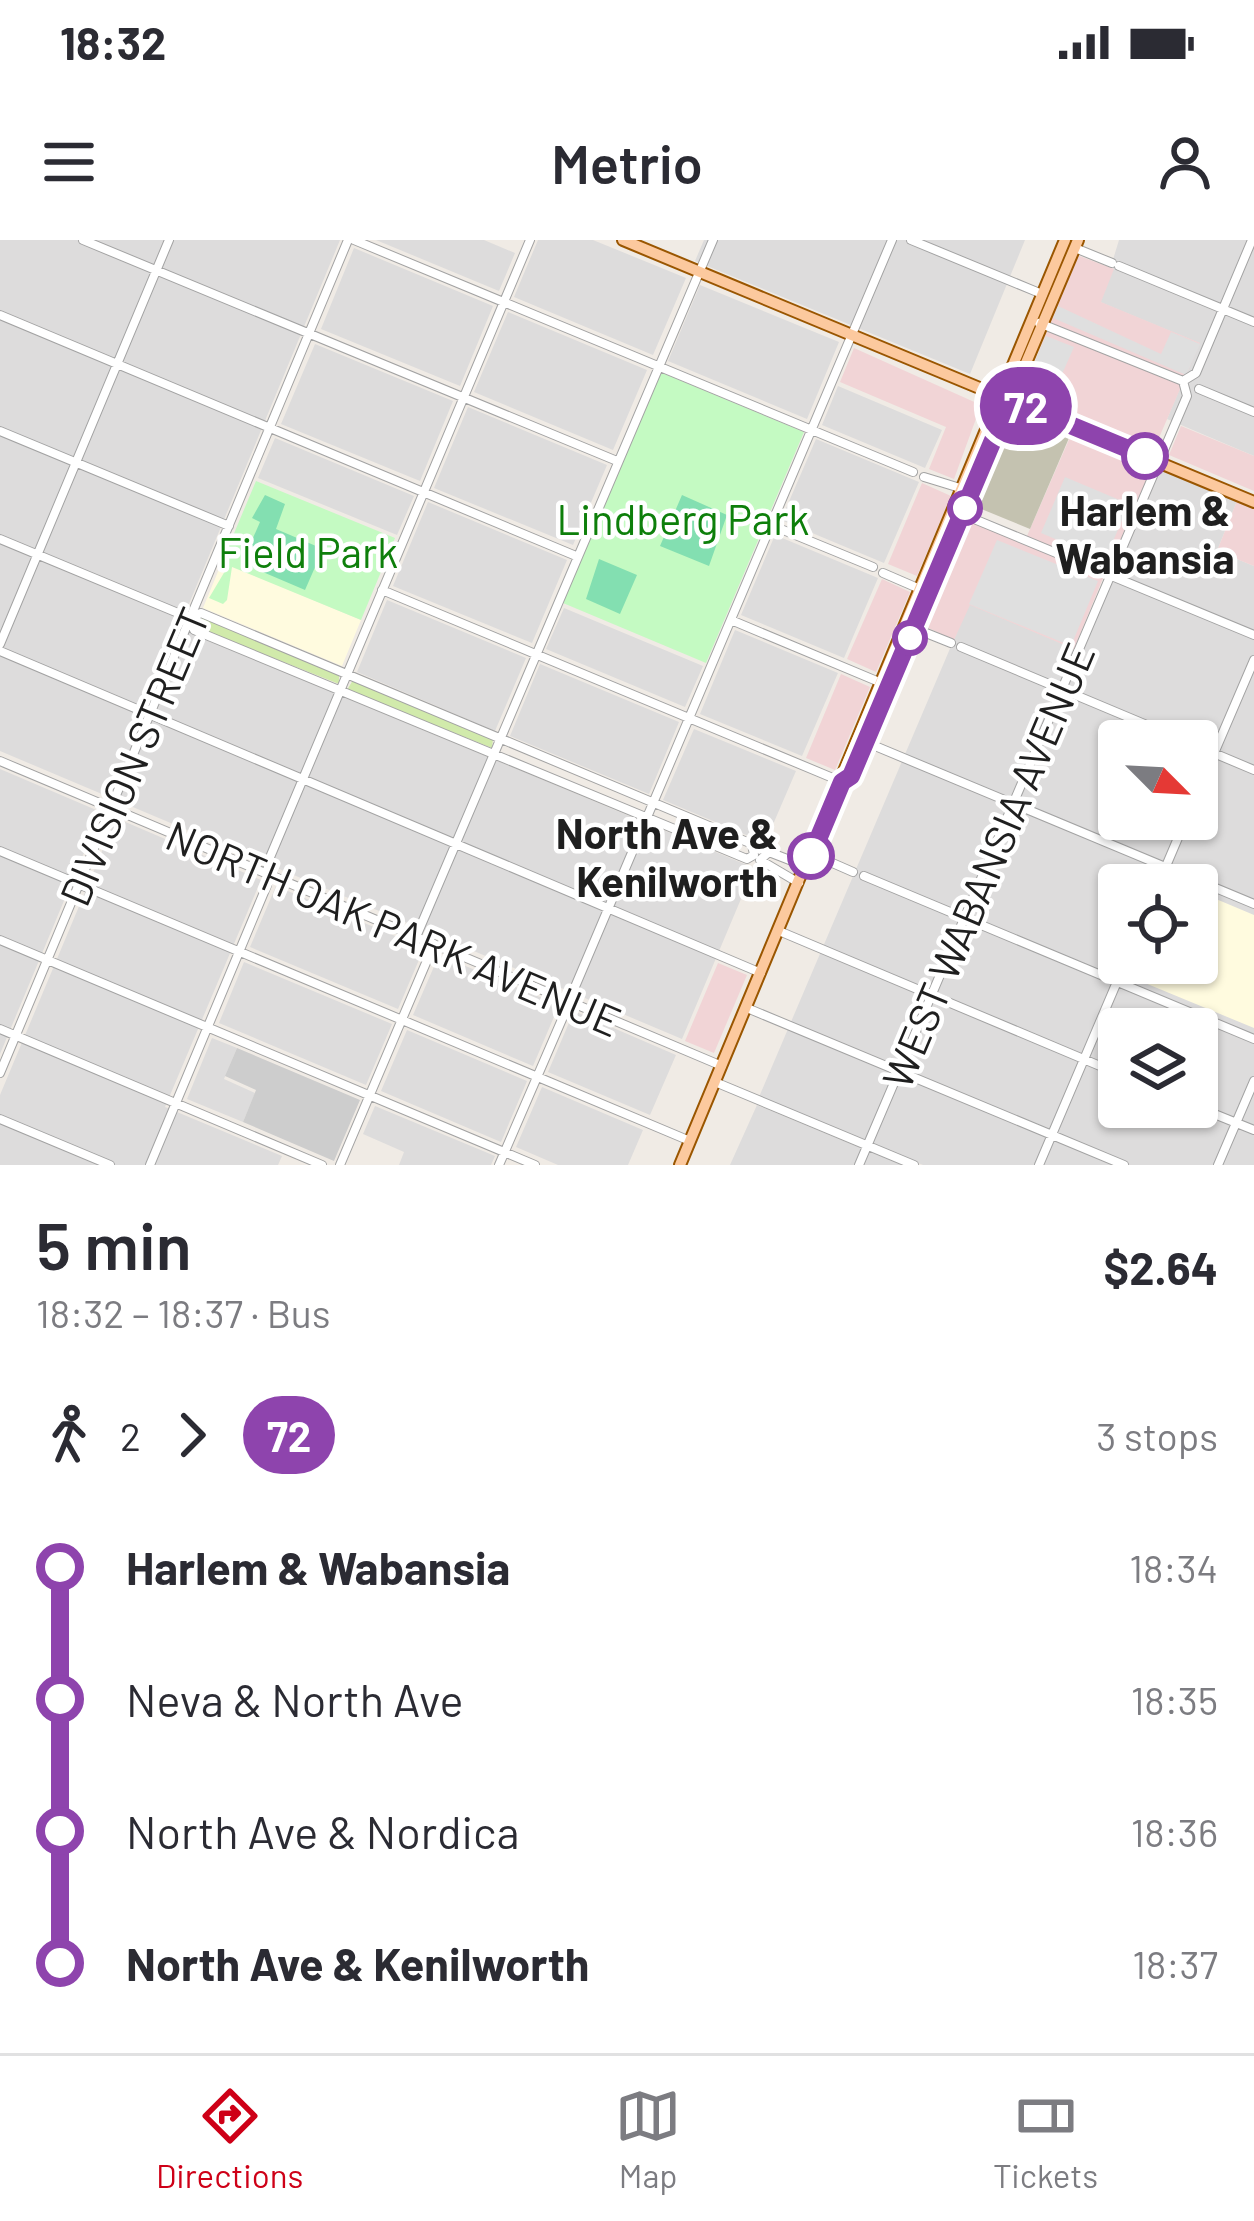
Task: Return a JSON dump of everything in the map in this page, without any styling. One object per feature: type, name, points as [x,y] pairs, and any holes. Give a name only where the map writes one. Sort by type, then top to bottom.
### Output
[{"type":"main road","points":[[623,240],[1254,502]]},
{"type":"main road","points":[[685,1162],[957,512],[1010,400],[1042,294],[1073,242]]},
{"type":"main road","points":[[957,512],[955,491],[1073,242]]},
{"type":"street","points":[[83,240],[617,460]]},
{"type":"street","points":[[169,240],[0,647],[761,973]]},
{"type":"street","points":[[351,240],[913,472]]},
{"type":"street","name":"DIVISION STREET","points":[[0,1073],[351,240]]},
{"type":"street","points":[[150,1165],[239,951],[303,778],[530,240]]},
{"type":"street","points":[[416,937],[712,240]]},
{"type":"street","points":[[499,1165],[892,240]]},
{"type":"street","points":[[911,240],[1042,294]]},
{"type":"street","name":"WEST WABANSIA AVENUE","points":[[859,1165],[1187,396],[1183,381],[1196,373],[1252,240]]},
{"type":"street","points":[[1073,242],[1254,322]]},
{"type":"street","points":[[0,315],[576,556]]},
{"type":"street","points":[[1037,322],[1183,381]]},
{"type":"street","points":[[1199,389],[1254,412]]},
{"type":"street","points":[[0,430],[229,526]]},
{"type":"street","points":[[924,477],[955,491]]},
{"type":"street","points":[[957,512],[1254,635]]},
{"type":"street","points":[[771,525],[873,567]]},
{"type":"street","points":[[0,539],[190,618],[194,630],[747,860],[754,855],[752,844],[653,802],[200,613],[190,618]]},
{"type":"street","points":[[883,574],[924,591]]},
{"type":"street","points":[[382,590],[842,782]]},
{"type":"street","points":[[731,620],[884,684]]},
{"type":"street","points":[[909,626],[950,643]]},
{"type":"street","points":[[961,647],[1134,720]]},
{"type":"street","points":[[1218,744],[1254,660]]},
{"type":"street","points":[[861,740],[1159,864]]},
{"type":"street","points":[[1218,755],[1254,770]]},
{"type":"street","name":"NORTH OAK PARK AVENUE","points":[[0,761],[722,1066]]},
{"type":"street","points":[[0,851],[690,1142]]},
{"type":"street","points":[[800,883],[762,856],[809,860],[853,872]]},
{"type":"street","points":[[864,876],[1098,974]]},
{"type":"street","points":[[1218,889],[1254,904]]},
{"type":"street","points":[[779,932],[1098,1065]]},
{"type":"street","points":[[0,940],[535,1165]]},
{"type":"street","points":[[340,1165],[434,944]]},
{"type":"street","points":[[1039,1165],[1116,984]]},
{"type":"street","points":[[1122,984],[1254,1039]]},
{"type":"street","points":[[747,1008],[1124,1165]]},
{"type":"street","points":[[0,1029],[322,1165]]},
{"type":"street","points":[[1218,1165],[1254,1081]]},
{"type":"street","points":[[715,1082],[914,1165]]},
{"type":"street","points":[[1218,1115],[1254,1130]]},
{"type":"street","points":[[0,1119],[110,1165]]},
{"type":"shaded area","points":[[0,240],[340,240],[179,628],[754,868],[682,1039],[0,751]]},
{"type":"shaded area","points":[[376,240],[484,240],[515,253],[499,291]]},
{"type":"shaded area","points":[[538,240],[593,240],[686,278],[653,355],[514,297]]},
{"type":"shaded area","points":[[704,240],[1025,240],[970,374],[695,261]]},
{"type":"shaded area","points":[[1119,240],[1254,240],[1254,456],[1167,419],[1199,343],[1100,302]]},
{"type":"shaded area","points":[[354,248],[493,306],[460,386],[321,329]]},
{"type":"shaded area","points":[[1077,255],[1114,269],[1101,302],[1200,343],[1155,447],[1023,392]]},
{"type":"shaded area","points":[[700,285],[839,342],[807,419],[668,361]]},
{"type":"shaded area","points":[[1058,306],[1161,354],[1171,332],[1200,344],[1186,375],[1053,318]]},
{"type":"shaded area","points":[[508,312],[647,370],[613,450],[474,392]]},
{"type":"shaded area","points":[[1046,336],[1074,347],[1051,399],[1040,399],[1024,386]]},
{"type":"shaded area","points":[[315,344],[453,401],[420,481],[281,424]]},
{"type":"shaded area","points":[[854,348],[981,405],[954,479],[929,469],[946,427],[840,382]]},
{"type":"shaded area","points":[[838,386],[942,430],[925,468],[822,425]]},
{"type":"shaded area","points":[[468,407],[607,465],[573,545],[434,488]]},
{"type":"shaded area","points":[[1016,416],[1069,438],[1030,529],[974,506]]},
{"type":"shaded area","points":[[1181,426],[1254,456],[1254,491],[1169,455]]},
{"type":"shaded area","points":[[1071,435],[1151,470],[1107,570],[1027,536]]},
{"type":"shaded area","points":[[275,438],[414,496],[397,535],[258,478]]},
{"type":"shaded area","points":[[816,439],[919,482],[884,563],[781,520]]},
{"type":"shaded area","points":[[1158,469],[1237,501],[1217,551],[1254,566],[1254,1165],[923,1165],[759,1097],[969,604],[1080,651]]},
{"type":"shaded area","points":[[1065,477],[1129,504],[1105,560],[1041,533]]},
{"type":"shaded area","points":[[922,483],[951,496],[917,576],[888,564]]},
{"type":"shaded area","points":[[1237,501],[1254,508],[1254,566],[1217,551]]},
{"type":"shaded area","points":[[428,502],[567,560],[532,643],[393,586]]},
{"type":"shaded area","points":[[968,520],[1103,578],[1074,649],[970,605],[954,640],[920,624]]},
{"type":"shaded area","points":[[775,535],[878,578],[844,658],[741,615]]},
{"type":"shaded area","points":[[997,540],[1098,581],[1071,646],[969,604]]},
{"type":"shaded area","points":[[222,562],[361,620],[342,666],[203,608]]},
{"type":"shaded area","points":[[882,579],[910,592],[876,672],[847,659]]},
{"type":"shaded area","points":[[387,600],[526,658],[495,731],[357,672]]},
{"type":"shaded area","points":[[564,608],[703,666],[685,707],[546,649]]},
{"type":"shaded area","points":[[735,630],[838,673],[802,756],[700,714]]},
{"type":"shaded area","points":[[540,664],[679,722],[649,794],[510,736]]},
{"type":"shaded area","points":[[841,674],[870,687],[835,770],[806,758]]},
{"type":"shaded area","points":[[694,729],[796,771],[765,843],[663,800]]},
{"type":"shaded area","points":[[0,769],[101,812],[0,1054]]},
{"type":"shaded area","points":[[116,818],[261,880],[165,1107],[282,1156],[278,1165],[0,1165],[0,1095]]},
{"type":"shaded area","points":[[276,886],[424,948],[398,1009],[250,947]]},
{"type":"shaded area","points":[[1218,900],[1254,915],[1254,1028],[1218,1013],[1218,1008],[1206,1008],[1147,984],[1218,984]]},
{"type":"shaded area","points":[[439,955],[559,1005],[533,1066],[413,1015]]},
{"type":"shaded area","points":[[244,962],[392,1024],[366,1085],[219,1023]]},
{"type":"shaded area","points":[[718,963],[747,975],[714,1053],[685,1041]]},
{"type":"shaded area","points":[[574,1011],[676,1055],[650,1115],[548,1072]]},
{"type":"shaded area","points":[[407,1030],[527,1081],[501,1142],[381,1091]]},
{"type":"shaded area","points":[[212,1038],[237,1048],[224,1079],[255,1093],[243,1122],[187,1099]]},
{"type":"shaded area","points":[[237,1048],[360,1100],[334,1161],[243,1122],[256,1090],[225,1076]]},
{"type":"shaded area","points":[[542,1087],[643,1130],[628,1165],[558,1165],[516,1147]]},
{"type":"shaded area","points":[[757,1105],[902,1165],[730,1165]]},
{"type":"shaded area","points":[[375,1106],[495,1156],[491,1165],[399,1165],[404,1152],[363,1134]]},
{"type":"green space","name":"Lindberg Park","points":[[660,372],[804,432],[706,663],[563,603]]},
{"type":"green space","name":"Field Park","points":[[256,481],[395,538],[361,620],[232,567],[227,600],[223,604],[209,598],[228,566],[222,562]]},
{"type":"green space","points":[[265,495],[285,504],[276,529],[323,549],[305,590],[242,563],[260,522],[252,518]]},
{"type":"green space","points":[[682,495],[727,515],[709,566],[660,546]]},
{"type":"green space","points":[[599,559],[637,575],[620,614],[586,599]]},
{"type":"green space","points":[[200,617],[339,675],[339,684],[195,627]]},
{"type":"green space","points":[[353,680],[493,739],[492,748],[347,690]]},
{"type":"bus line","name":"72","points":[[811,856],[842,782],[851,776],[1010,400],[1145,456]]},
{"type":"place","name":"Harlem & Wabansia","points":[[1145,456]]},
{"type":"place","name":"North Ave & Kenilworth","points":[[811,856]]}]
